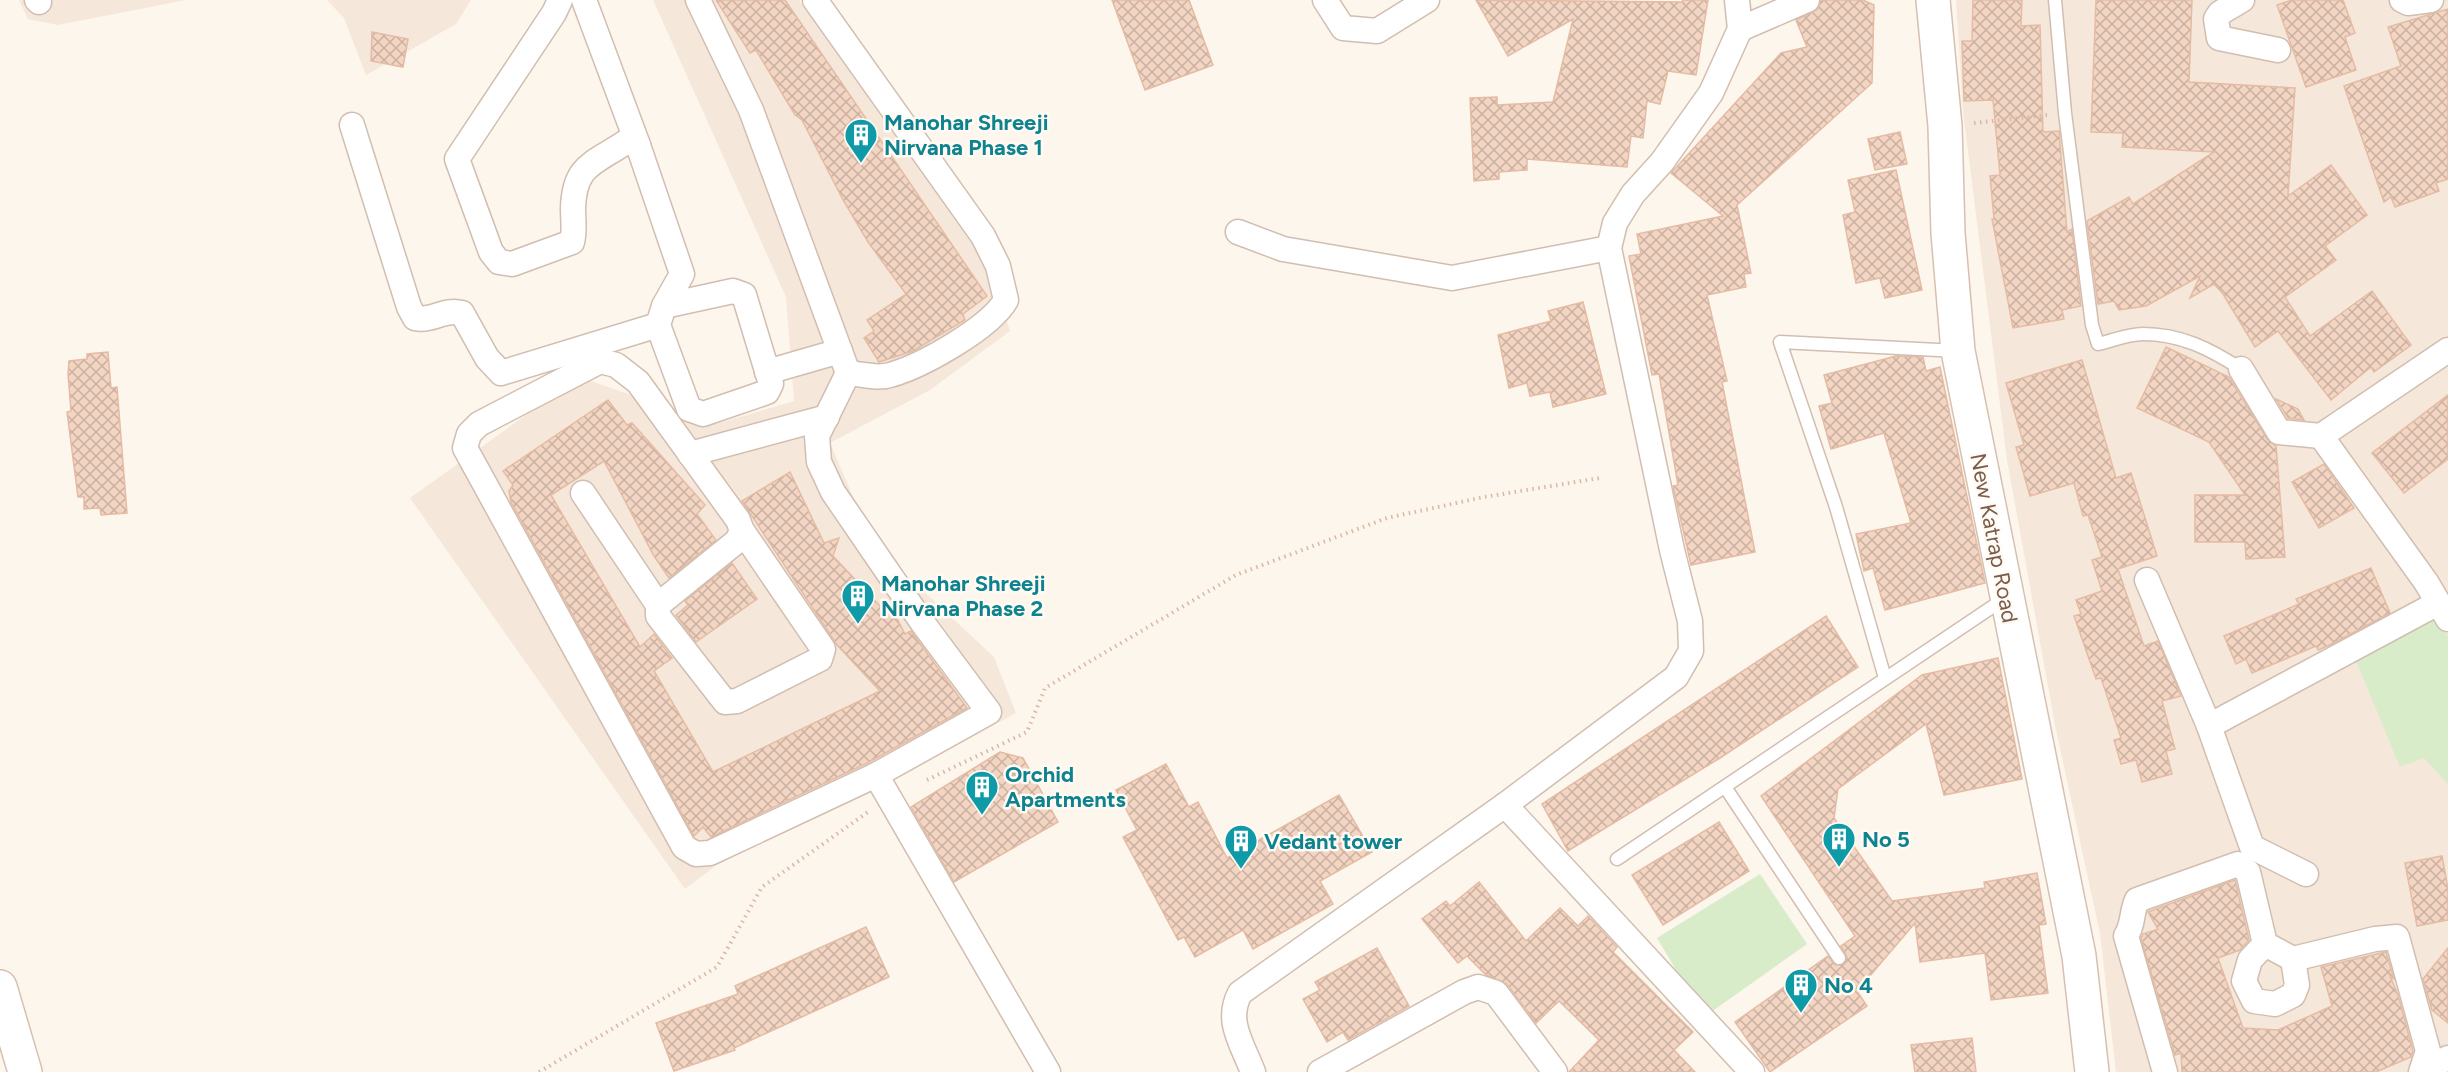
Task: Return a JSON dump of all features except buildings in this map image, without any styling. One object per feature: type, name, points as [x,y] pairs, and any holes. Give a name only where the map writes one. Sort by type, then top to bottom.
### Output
[{"type":"street","points":[[560,0],[554,13],[457,159],[491,252],[499,262],[512,264],[572,242],[575,232],[574,192],[581,171],[626,142],[638,145]]},
{"type":"street","points":[[352,125],[409,307],[415,318],[424,320],[451,310],[462,313],[488,358],[501,373],[661,316],[733,291],[744,295],[771,384],[767,392],[759,397],[703,414],[689,409],[661,316],[682,274],[638,145],[584,0]]},
{"type":"street","points":[[583,492],[658,604],[658,616],[725,702],[737,701],[820,659],[823,649],[741,530],[738,520],[638,382],[616,365],[600,361],[479,424],[469,434],[465,448],[684,847],[696,854],[710,854],[876,776],[989,712],[922,622],[833,492],[819,462],[817,436],[827,417],[844,362],[751,110],[698,0]]},
{"type":"street","points":[[767,372],[844,362],[888,376],[932,358],[991,319],[1006,300],[998,266],[983,236],[815,0]]},
{"type":"street","points":[[1325,0],[1343,28],[1377,31],[1426,0]]},
{"type":"street","points":[[1252,1072],[1235,1025],[1232,1008],[1240,993],[1505,805],[1676,677],[1691,651],[1690,621],[1672,550],[1609,248],[1615,223],[1711,93],[1740,29],[1737,0]]},
{"type":"street","points":[[1740,29],[1807,0]]},
{"type":"street","name":"New Katrap Road","points":[[1933,0],[1945,126],[1948,233],[1958,351],[2079,956],[2092,1072]]},
{"type":"street","points":[[2242,0],[2220,13],[2216,19],[2219,38],[2278,50]]},
{"type":"street","points":[[2402,0],[2408,3],[2431,0]]},
{"type":"street","points":[[1238,232],[1283,249],[1452,278],[1609,248]]},
{"type":"street","points":[[2241,369],[2280,432],[2321,436],[2448,350]]},
{"type":"street","points":[[690,454],[827,417]]},
{"type":"street","points":[[2209,726],[2443,611],[2321,436]]},
{"type":"street","points":[[658,604],[737,541],[741,530]]},
{"type":"street","points":[[2147,580],[2209,726],[2252,847],[2306,873]]},
{"type":"street","points":[[876,776],[887,799],[1048,1072]]},
{"type":"street","points":[[1505,805],[1752,1072]]},
{"type":"street","points":[[2165,1072],[2126,936],[2132,927],[2133,907],[2137,900],[2238,864],[2248,872],[2265,944],[2294,959],[2375,939],[2397,937],[2428,1051],[2422,1071]]},
{"type":"street","points":[[2265,944],[2250,960],[2244,981],[2254,1001],[2275,1004],[2294,995],[2297,986],[2294,959]]},
{"type":"street","points":[[0,987],[25,1072]]},
{"type":"street","points":[[1320,1072],[1464,992],[1478,987],[1496,993],[1555,1072]]},
{"type":"street","points":[[2422,1071],[2448,1058]]},
{"type":"lane","points":[[2055,0],[2066,113],[2092,325],[2098,344],[2141,334],[2175,338],[2210,348],[2241,369]]},
{"type":"lane","points":[[1885,678],[1836,507],[1780,342],[1958,351]]},
{"type":"lane","points":[[1617,859],[2006,598]]},
{"type":"lane","points":[[1725,787],[1839,958]]},
{"type":"path","points":[[1945,126],[2066,113]]},
{"type":"path","points":[[539,1072],[717,967],[762,886],[887,799],[1027,732],[1045,688],[1236,575],[1387,518],[1484,497],[1600,478]]},
{"type":"shaded area","points":[[19,0],[186,0],[58,25],[28,19]]},
{"type":"shaded area","points":[[327,0],[471,0],[456,24],[366,75],[344,18]]},
{"type":"shaded area","points":[[653,0],[799,0],[983,245],[1010,331],[930,390],[830,443],[874,545],[994,657],[1016,713],[872,791],[735,851],[685,889],[410,498],[579,377],[716,424],[794,401],[786,297]]},
{"type":"shaded area","points":[[1956,0],[2448,0],[2448,1072],[2116,1072],[2100,934],[2055,725],[2007,460],[1963,112]]},
{"type":"green space","points":[[2436,616],[2448,637],[2448,784],[2424,758],[2400,767],[2355,658]]},
{"type":"green space","points":[[1760,874],[1807,944],[1704,1017],[1657,938]]},
{"type":"place","name":"Manohar Shreeji Nirvana Phase 1","points":[[861,164]]},
{"type":"place","name":"Manohar Shreeji Nirvana Phase 2","points":[[858,625]]},
{"type":"place","name":"Orchid Apartments","points":[[982,816]]},
{"type":"place","name":"No 5","points":[[1839,868]]},
{"type":"place","name":"Vedant tower","points":[[1241,870]]},
{"type":"place","name":"No 4","points":[[1801,1014]]}]
